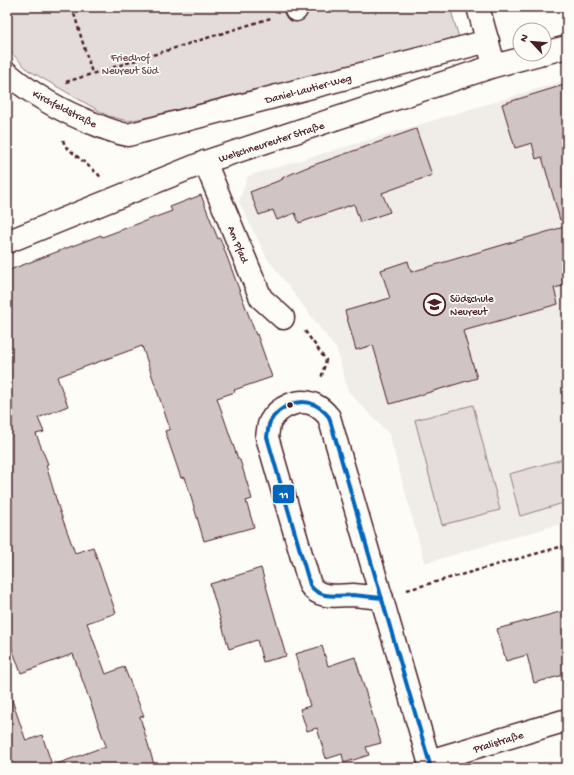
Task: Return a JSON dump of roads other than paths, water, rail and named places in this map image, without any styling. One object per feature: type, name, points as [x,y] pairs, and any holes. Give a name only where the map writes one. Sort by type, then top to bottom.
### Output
[{"type":"street","points":[[478,7],[494,66]]},
{"type":"street","name":"Daniel-Lautier-Weg","points":[[128,135],[488,41]]},
{"type":"street","points":[[552,51],[567,47]]},
{"type":"street","name":"Welschneureuter Straße","points":[[7,242],[205,162],[512,61]]},
{"type":"street","name":"Kirchfeldstraße","points":[[7,73],[44,100],[78,118],[116,133],[128,135]]},
{"type":"street","name":"Am Pfad","points":[[205,162],[261,298],[283,318]]},
{"type":"street","points":[[382,598],[352,595],[330,596],[313,590],[310,585],[267,437],[269,423],[277,411],[289,404],[305,402],[315,404],[323,409],[329,417],[382,598],[430,765]]},
{"type":"street","name":"Pralistraße","points":[[430,765],[567,720]]},
{"type":"place","name":"Südschule Neureut","points":[[435,304]]},
{"type":"park label","name":"Friedhof Neureut Süd","points":[[130,63]]}]
